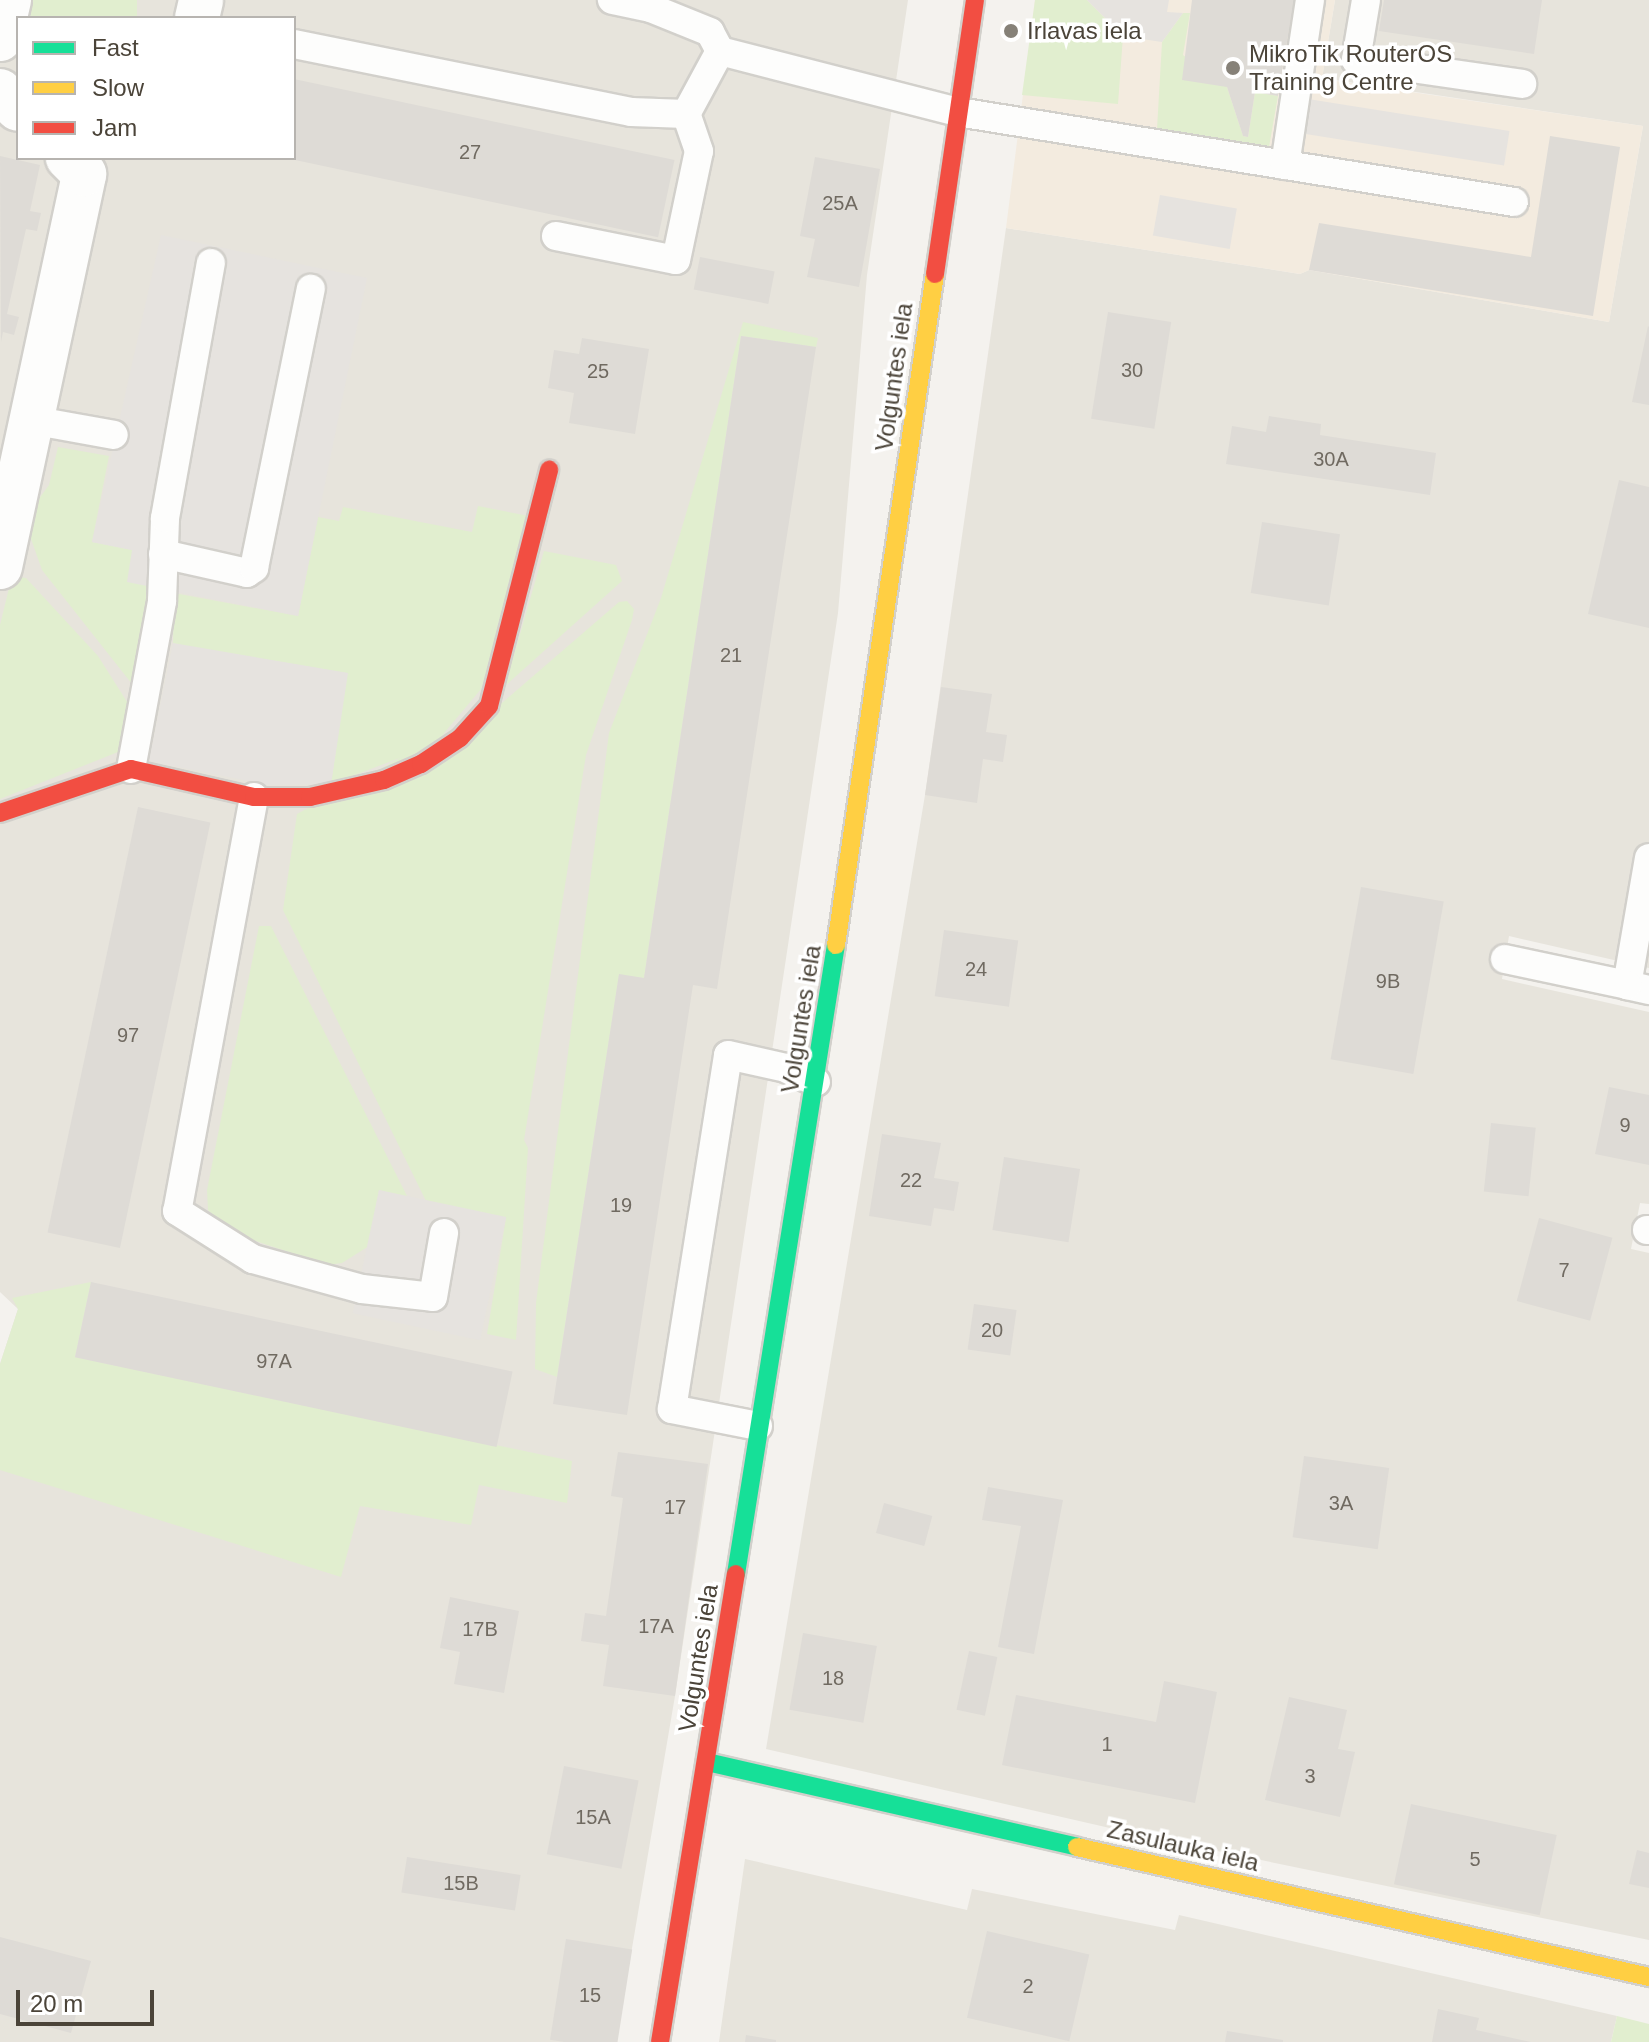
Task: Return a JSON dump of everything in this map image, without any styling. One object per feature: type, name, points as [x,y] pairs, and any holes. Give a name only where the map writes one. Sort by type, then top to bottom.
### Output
[{"type":"street","points":[[0,39],[9,0]]},
{"type":"street","name":"Volguntes iela","points":[[660,2042],[816,1082],[975,0]]},
{"type":"street","points":[[0,91],[16,107]]},
{"type":"street","points":[[0,567],[85,163]]},
{"type":"street","points":[[0,813],[131,769],[254,797],[325,796],[384,780],[421,764],[470,727],[489,706],[498,683],[549,470]]},
{"type":"street","name":"Zasulauka iela","points":[[707,1762],[1649,1977]]},
{"type":"lane","points":[[612,0],[651,8],[710,32],[720,51],[958,112],[1514,202]]},
{"type":"lane","points":[[1285,165],[1310,0]]},
{"type":"lane","points":[[1366,0],[1356,60],[1522,84]]},
{"type":"lane","points":[[296,44],[631,112],[686,114]]},
{"type":"lane","points":[[556,236],[676,260],[699,151],[686,114],[720,51]]},
{"type":"lane","points":[[131,769],[162,601],[163,554],[211,263]]},
{"type":"lane","points":[[163,554],[247,573],[254,568],[311,289]]},
{"type":"lane","points":[[31,420],[114,435]]},
{"type":"lane","points":[[254,797],[177,1211],[253,1259],[362,1289],[433,1297],[444,1233]]},
{"type":"lane","points":[[1505,959],[1638,987],[1649,858]]},
{"type":"lane","points":[[758,1426],[672,1409],[728,1055],[762,1061],[816,1082]]},
{"type":"shaded area","points":[[0,0],[908,0],[867,275],[838,613],[675,1696],[616,2042],[0,2042],[0,1364],[18,1309],[0,1292]]},
{"type":"shaded area","points":[[1035,0],[1335,0],[1322,79],[1643,126],[1609,322],[1309,270],[1300,274],[1006,228]]},
{"type":"shaded area","points":[[1087,0],[1169,0],[1167,12],[1183,13],[1162,42],[1123,36]]},
{"type":"shaded area","points":[[1335,0],[1649,0],[1649,968],[1509,936],[1502,979],[1649,1012],[1649,1204],[1640,1203],[1631,1249],[1649,1253],[1649,1940],[1149,1837],[766,1749],[925,795],[1006,228],[1300,274],[1309,270],[1609,322],[1643,126],[1322,78]]},
{"type":"shaded area","points":[[1308,99],[1509,131],[1504,165],[1303,134]]},
{"type":"shaded area","points":[[1160,195],[1237,209],[1230,249],[1153,235]]},
{"type":"shaded area","points":[[161,235],[367,278],[298,616],[127,582],[132,550],[92,542]]},
{"type":"shaded area","points":[[173,643],[348,673],[331,784],[268,785],[149,761]]},
{"type":"shaded area","points":[[379,1190],[506,1217],[480,1340],[353,1313]]},
{"type":"shaded area","points":[[745,1859],[967,1910],[972,1889],[1175,1930],[1179,1915],[1617,2016],[1611,2042],[719,2042]]},
{"type":"green space","points":[[25,0],[137,0],[137,16],[25,16]]},
{"type":"green space","points":[[1035,0],[1087,0],[1123,36],[1118,104],[1022,95]]},
{"type":"green space","points":[[1183,13],[1190,13],[1183,55],[1227,87],[1243,136],[1248,137],[1255,92],[1278,96],[1269,147],[1157,129],[1162,42]]},
{"type":"green space","points":[[743,322],[818,338],[816,347],[741,336],[644,978],[619,975],[557,1377],[535,1369],[536,1303],[609,733],[661,598]]},
{"type":"green space","points":[[58,447],[109,456],[92,542],[132,550],[152,588],[136,689],[42,570],[24,519],[49,485]]},
{"type":"green space","points":[[478,506],[529,516],[487,682],[434,745],[331,784],[347,673],[173,644],[174,593],[298,616],[318,517],[339,521],[343,507],[472,532]]},
{"type":"green space","points":[[544,551],[616,565],[622,581],[505,686]]},
{"type":"green space","points":[[12,576],[26,578],[98,656],[129,705],[118,752],[0,799],[0,625]]},
{"type":"green space","points":[[627,601],[634,609],[632,620],[586,755],[524,1140],[528,1148],[516,1340],[487,1334],[506,1218],[426,1201],[283,910],[297,814],[503,702],[619,602]]},
{"type":"green space","points":[[259,926],[271,926],[408,1198],[379,1190],[369,1246],[342,1263],[328,1265],[228,1232],[208,1210],[207,1190]]},
{"type":"green space","points":[[91,1282],[75,1357],[572,1461],[567,1503],[479,1485],[471,1525],[360,1506],[341,1577],[0,1470],[0,1364],[18,1309],[12,1298]]},
{"type":"green space","points":[[1617,2016],[1649,2024],[1649,2042],[1611,2042]]},
{"type":"building","name":"MikroTik RouterOS Training Centre","points":[[1192,0],[1294,0],[1278,96],[1255,92],[1248,137],[1243,136],[1227,87],[1182,80]]},
{"type":"building","points":[[1384,0],[1542,0],[1534,54],[1379,31]]},
{"type":"building","points":[[296,79],[674,160],[658,237],[295,160]]},
{"type":"building","points":[[1550,136],[1620,147],[1593,316],[1309,270],[1319,223],[1531,257]]},
{"type":"building","points":[[0,156],[40,165],[30,211],[41,213],[37,231],[26,229],[7,314],[19,317],[14,335],[3,332],[1,342]]},
{"type":"building","points":[[815,157],[880,169],[859,287],[807,277],[815,239],[800,236]]},
{"type":"building","points":[[700,257],[775,272],[768,304],[694,289]]},
{"type":"building","points":[[1108,312],[1171,322],[1154,429],[1091,419]]},
{"type":"building","points":[[1649,327],[1649,405],[1632,402]]},
{"type":"building","points":[[741,336],[816,347],[717,989],[693,985],[627,1415],[553,1404],[619,974],[644,978]]},
{"type":"building","points":[[582,338],[649,349],[635,434],[569,423],[574,393],[548,388],[554,350],[579,354]]},
{"type":"building","points":[[1269,416],[1321,424],[1320,435],[1436,453],[1430,495],[1226,464],[1232,426],[1266,432]]},
{"type":"building","points":[[1619,480],[1649,487],[1649,628],[1588,614]]},
{"type":"building","points":[[1262,522],[1340,534],[1329,605],[1251,593]]},
{"type":"building","points":[[941,687],[992,694],[986,732],[1007,735],[1003,762],[983,759],[977,803],[925,795]]},
{"type":"building","points":[[138,807],[210,822],[120,1248],[48,1232]]},
{"type":"building","points":[[1361,887],[1444,902],[1413,1074],[1331,1059]]},
{"type":"building","points":[[944,930],[1018,940],[1009,1007],[935,996]]},
{"type":"building","points":[[1609,1087],[1649,1095],[1649,1165],[1595,1154]]},
{"type":"building","points":[[1491,1123],[1536,1128],[1529,1196],[1484,1192]]},
{"type":"building","points":[[882,1134],[941,1143],[934,1178],[959,1182],[954,1211],[934,1208],[931,1226],[869,1216]]},
{"type":"building","points":[[1004,1157],[1080,1169],[1068,1242],[992,1230]]},
{"type":"building","points":[[1539,1218],[1612,1238],[1590,1321],[1517,1301]]},
{"type":"building","points":[[91,1282],[513,1372],[497,1447],[75,1357]]},
{"type":"building","points":[[974,1304],[1017,1310],[1010,1356],[968,1350]]},
{"type":"building","points":[[618,1452],[708,1464],[675,1696],[603,1686],[609,1645],[581,1641],[585,1613],[606,1616],[623,1498],[611,1496]]},
{"type":"building","points":[[1304,1456],[1389,1468],[1378,1549],[1293,1537]]},
{"type":"building","points":[[988,1487],[1063,1500],[1034,1654],[998,1647],[1021,1526],[982,1520]]},
{"type":"building","points":[[884,1503],[932,1516],[924,1546],[876,1533]]},
{"type":"building","points":[[450,1597],[519,1611],[504,1693],[454,1684],[460,1652],[440,1648]]},
{"type":"building","points":[[803,1633],[877,1646],[863,1723],[789,1710]]},
{"type":"building","points":[[969,1651],[997,1657],[985,1716],[957,1710]]},
{"type":"building","points":[[1164,1681],[1217,1692],[1195,1803],[1002,1765],[1016,1695],[1156,1722]]},
{"type":"building","points":[[1289,1697],[1347,1710],[1338,1749],[1355,1752],[1340,1817],[1265,1800]]},
{"type":"building","points":[[564,1766],[639,1781],[621,1869],[547,1854]]},
{"type":"building","points":[[1411,1804],[1557,1835],[1540,1915],[1394,1884]]},
{"type":"building","points":[[1637,1850],[1649,1853],[1649,1888],[1629,1884]]},
{"type":"building","points":[[407,1857],[521,1875],[515,1911],[401,1893]]},
{"type":"building","points":[[987,1931],[1089,1955],[1069,2041],[967,2018]]},
{"type":"building","points":[[0,1937],[91,1961],[71,2033],[0,2014]]},
{"type":"building","points":[[566,1939],[632,1949],[618,2042],[550,2040]]},
{"type":"building","points":[[1438,2009],[1479,2018],[1476,2030],[1531,2042],[1432,2042]]},
{"type":"building","points":[[1227,2031],[1283,2040],[1283,2042],[1225,2042]]},
{"type":"building","points":[[746,2035],[776,2040],[776,2042],[745,2042]]},
{"type":"traffic: fast","points":[[736,1574],[836,945]]},
{"type":"traffic: fast","points":[[707,1762],[1077,1847]]},
{"type":"traffic: slow","points":[[836,945],[935,274]]},
{"type":"traffic: slow","points":[[1077,1847],[1649,1977]]},
{"type":"traffic: jam","points":[[935,274],[975,0]]},
{"type":"traffic: jam","points":[[0,813],[131,769],[254,797],[310,797],[384,780],[421,764],[460,738],[489,706],[549,470]]},
{"type":"traffic: jam","points":[[660,2042],[736,1574]]},
{"type":"place","name":"Irlavas iela","points":[[1011,31]]},
{"type":"place","name":"MikroTik RouterOS Training Centre","points":[[1233,68]]}]
